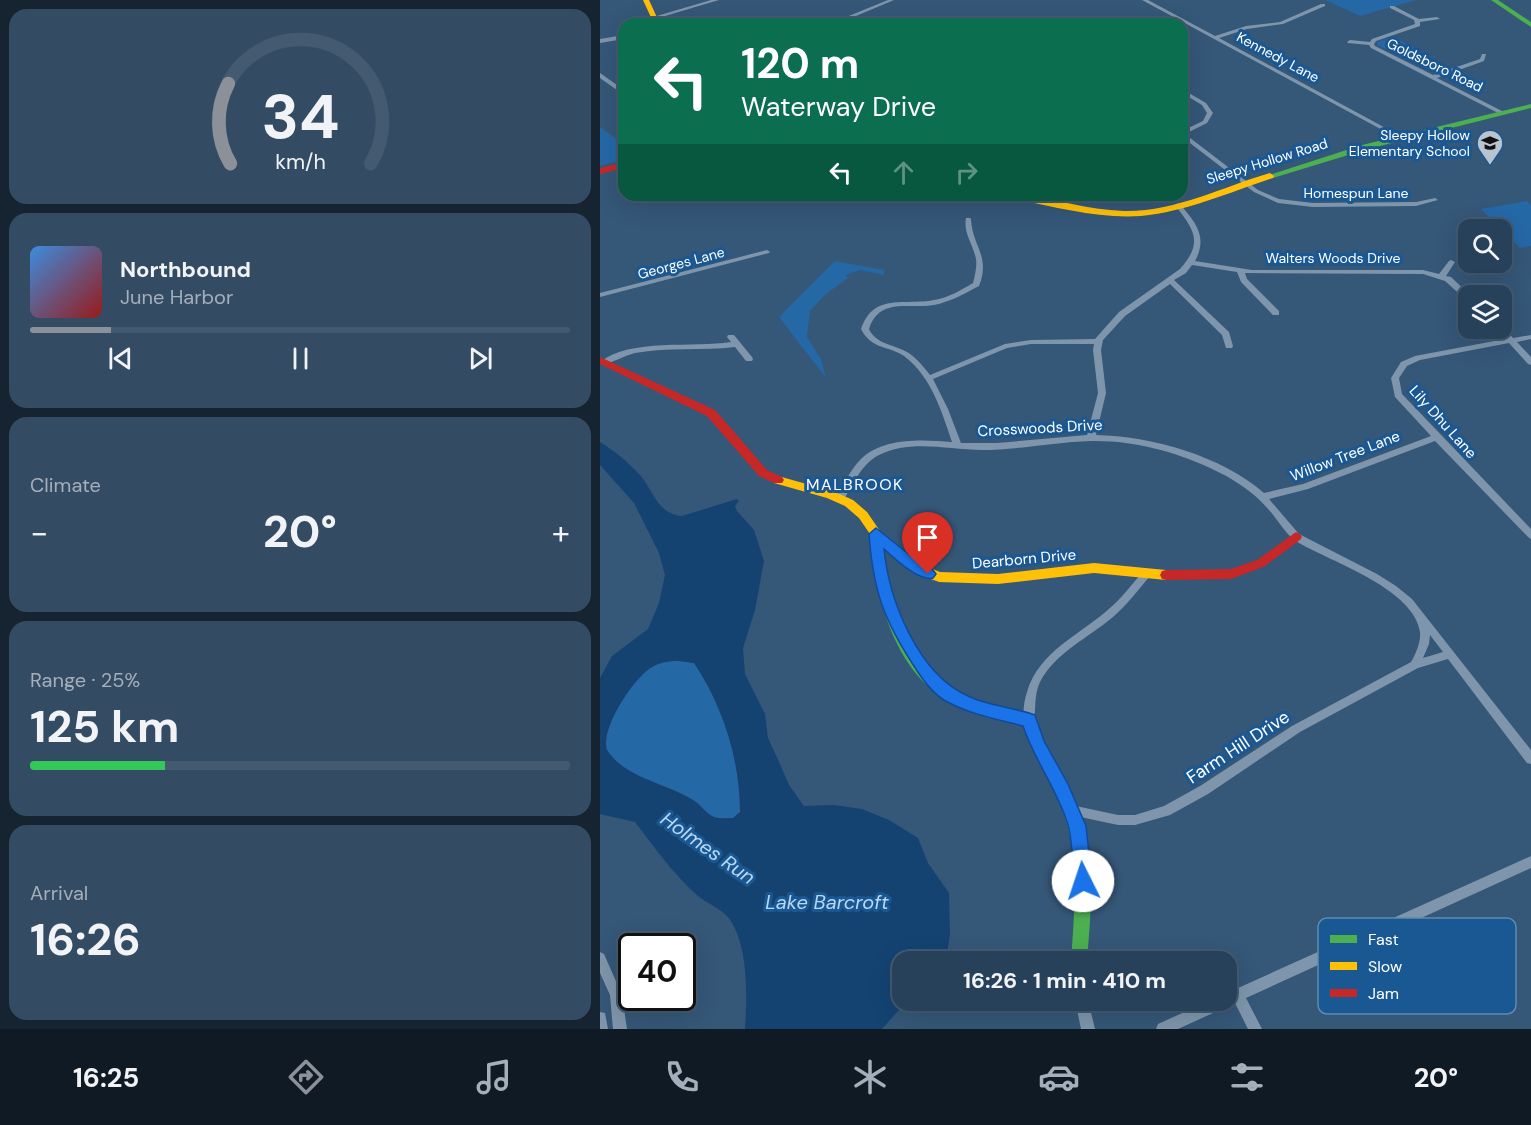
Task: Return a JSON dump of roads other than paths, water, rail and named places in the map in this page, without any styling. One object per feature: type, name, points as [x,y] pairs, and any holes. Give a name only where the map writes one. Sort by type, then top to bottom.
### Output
[{"type":"street","points":[[646,0],[654,18]]},
{"type":"street","points":[[664,18],[717,0]]},
{"type":"street","points":[[869,0],[877,5]]},
{"type":"street","points":[[846,18],[892,0]]},
{"type":"street","name":"Kennedy Lane","points":[[1144,0],[1156,3],[1183,18]]},
{"type":"street","points":[[1494,0],[1531,25]]},
{"type":"street","points":[[1217,37],[1246,28],[1281,23],[1323,5]]},
{"type":"street","points":[[1392,7],[1418,21],[1437,19]]},
{"type":"street","name":"Kennedy Lane","points":[[1188,21],[1401,138]]},
{"type":"street","name":"Goldsboro Road","points":[[1418,21],[1415,27],[1374,40],[1371,44],[1376,49],[1502,113]]},
{"type":"street","points":[[600,41],[618,38]]},
{"type":"street","points":[[1350,42],[1371,44]]},
{"type":"street","points":[[1433,77],[1482,60],[1484,55]]},
{"type":"street","points":[[600,75],[618,88]]},
{"type":"street","points":[[1188,95],[1204,104],[1210,114],[1205,122],[1188,131]]},
{"type":"street","name":"Sleepy Hollow Road","points":[[1043,201],[1116,214],[1144,213],[1178,206],[1401,138],[1531,106]]},
{"type":"street","name":"Homespun Lane","points":[[1188,139],[1245,184],[1267,197],[1304,205],[1416,204],[1435,200]]},
{"type":"street","points":[[600,171],[618,166]]},
{"type":"street","points":[[1091,438],[1102,393],[1098,341],[1122,314],[1191,263],[1197,250],[1198,234],[1193,223],[1178,206]]},
{"type":"street","points":[[957,446],[929,378],[909,356],[877,344],[868,337],[866,324],[877,310],[889,304],[935,303],[976,284],[981,270],[981,256],[968,230],[969,219]]},
{"type":"street","name":"Georges Lane","points":[[600,295],[767,252]]},
{"type":"street","points":[[1442,276],[1451,262]]},
{"type":"street","name":"Walters Woods Drive","points":[[1191,263],[1241,272],[1417,271],[1442,276],[1458,287]]},
{"type":"street","points":[[1241,272],[1250,288],[1276,313]]},
{"type":"street","points":[[1170,280],[1226,334],[1229,346]]},
{"type":"street","name":"Lily Dhu Lane","points":[[1531,337],[1418,358],[1399,370],[1395,378],[1398,394],[1436,437],[1531,535]]},
{"type":"street","points":[[602,361],[622,353],[647,348],[708,348],[733,340],[748,359]]},
{"type":"street","points":[[929,378],[1005,346],[1031,342],[1098,341]]},
{"type":"street","points":[[1510,341],[1531,362]]},
{"type":"street","name":"Dearborn Drive","points":[[602,361],[711,413],[754,465],[774,479],[840,499],[856,508],[876,534],[906,560],[928,574],[939,577],[998,579],[1094,568],[1199,577],[1242,572],[1271,558],[1296,537]]},
{"type":"street","name":"Willow Tree Lane","points":[[1263,497],[1305,487],[1436,437]]},
{"type":"street","name":"Crosswoods Drive","points":[[840,499],[860,466],[873,454],[904,445],[1007,446],[1091,438],[1140,444],[1201,460],[1239,479],[1263,497],[1296,537],[1383,583],[1419,614],[1450,654]]},
{"type":"street","points":[[876,534],[879,572],[889,608],[901,633],[932,680],[947,694],[967,704],[1029,720]]},
{"type":"street","points":[[1079,951],[1083,868],[1080,841],[1071,810],[1037,744],[1029,720],[1029,700],[1044,667],[1066,645],[1120,605],[1147,573]]},
{"type":"street","points":[[1414,665],[1425,639],[1425,630],[1419,614]]},
{"type":"street","points":[[1414,665],[1450,654],[1531,759]]},
{"type":"street","name":"Farm Hill Drive","points":[[1071,810],[1118,820],[1135,820],[1166,811],[1204,790],[1296,729],[1414,665]]},
{"type":"street","points":[[1407,918],[1531,862]]},
{"type":"street","points":[[600,958],[616,995],[620,1029]]},
{"type":"street","points":[[1237,995],[1318,958]]},
{"type":"street","points":[[1237,1007],[1255,1029]]},
{"type":"street","points":[[1084,1011],[1088,1029]]},
{"type":"street","points":[[1163,1029],[1202,1011]]},
{"type":"street","points":[[600,1018],[601,1029]]},
{"type":"water","name":"Lake Barcroft","points":[[600,442],[631,466],[645,481],[661,506],[674,514],[682,516],[737,499],[739,501],[735,506],[737,511],[754,530],[764,561],[755,610],[743,648],[745,674],[765,714],[768,738],[789,785],[804,806],[834,805],[862,809],[889,820],[918,838],[928,863],[949,893],[950,934],[947,951],[892,951],[892,1011],[898,1011],[882,1029],[745,1029],[746,987],[743,956],[735,928],[728,917],[701,899],[680,879],[635,822],[600,814],[600,678],[612,656],[648,629],[659,603],[665,575],[659,553],[634,503],[600,465]],"holes":[[[671,661],[694,663],[721,715],[733,753],[740,812],[733,818],[711,816],[693,800],[635,774],[624,767],[607,750],[608,730],[619,706],[634,684],[653,667]]]},
{"type":"place","name":"Sleepy Hollow Elementary School","points":[[1490,166]]},
{"type":"district","name":"MALBROOK","points":[[855,484]]},
{"type":"water label","name":"Holmes Run","points":[[708,848]]}]
